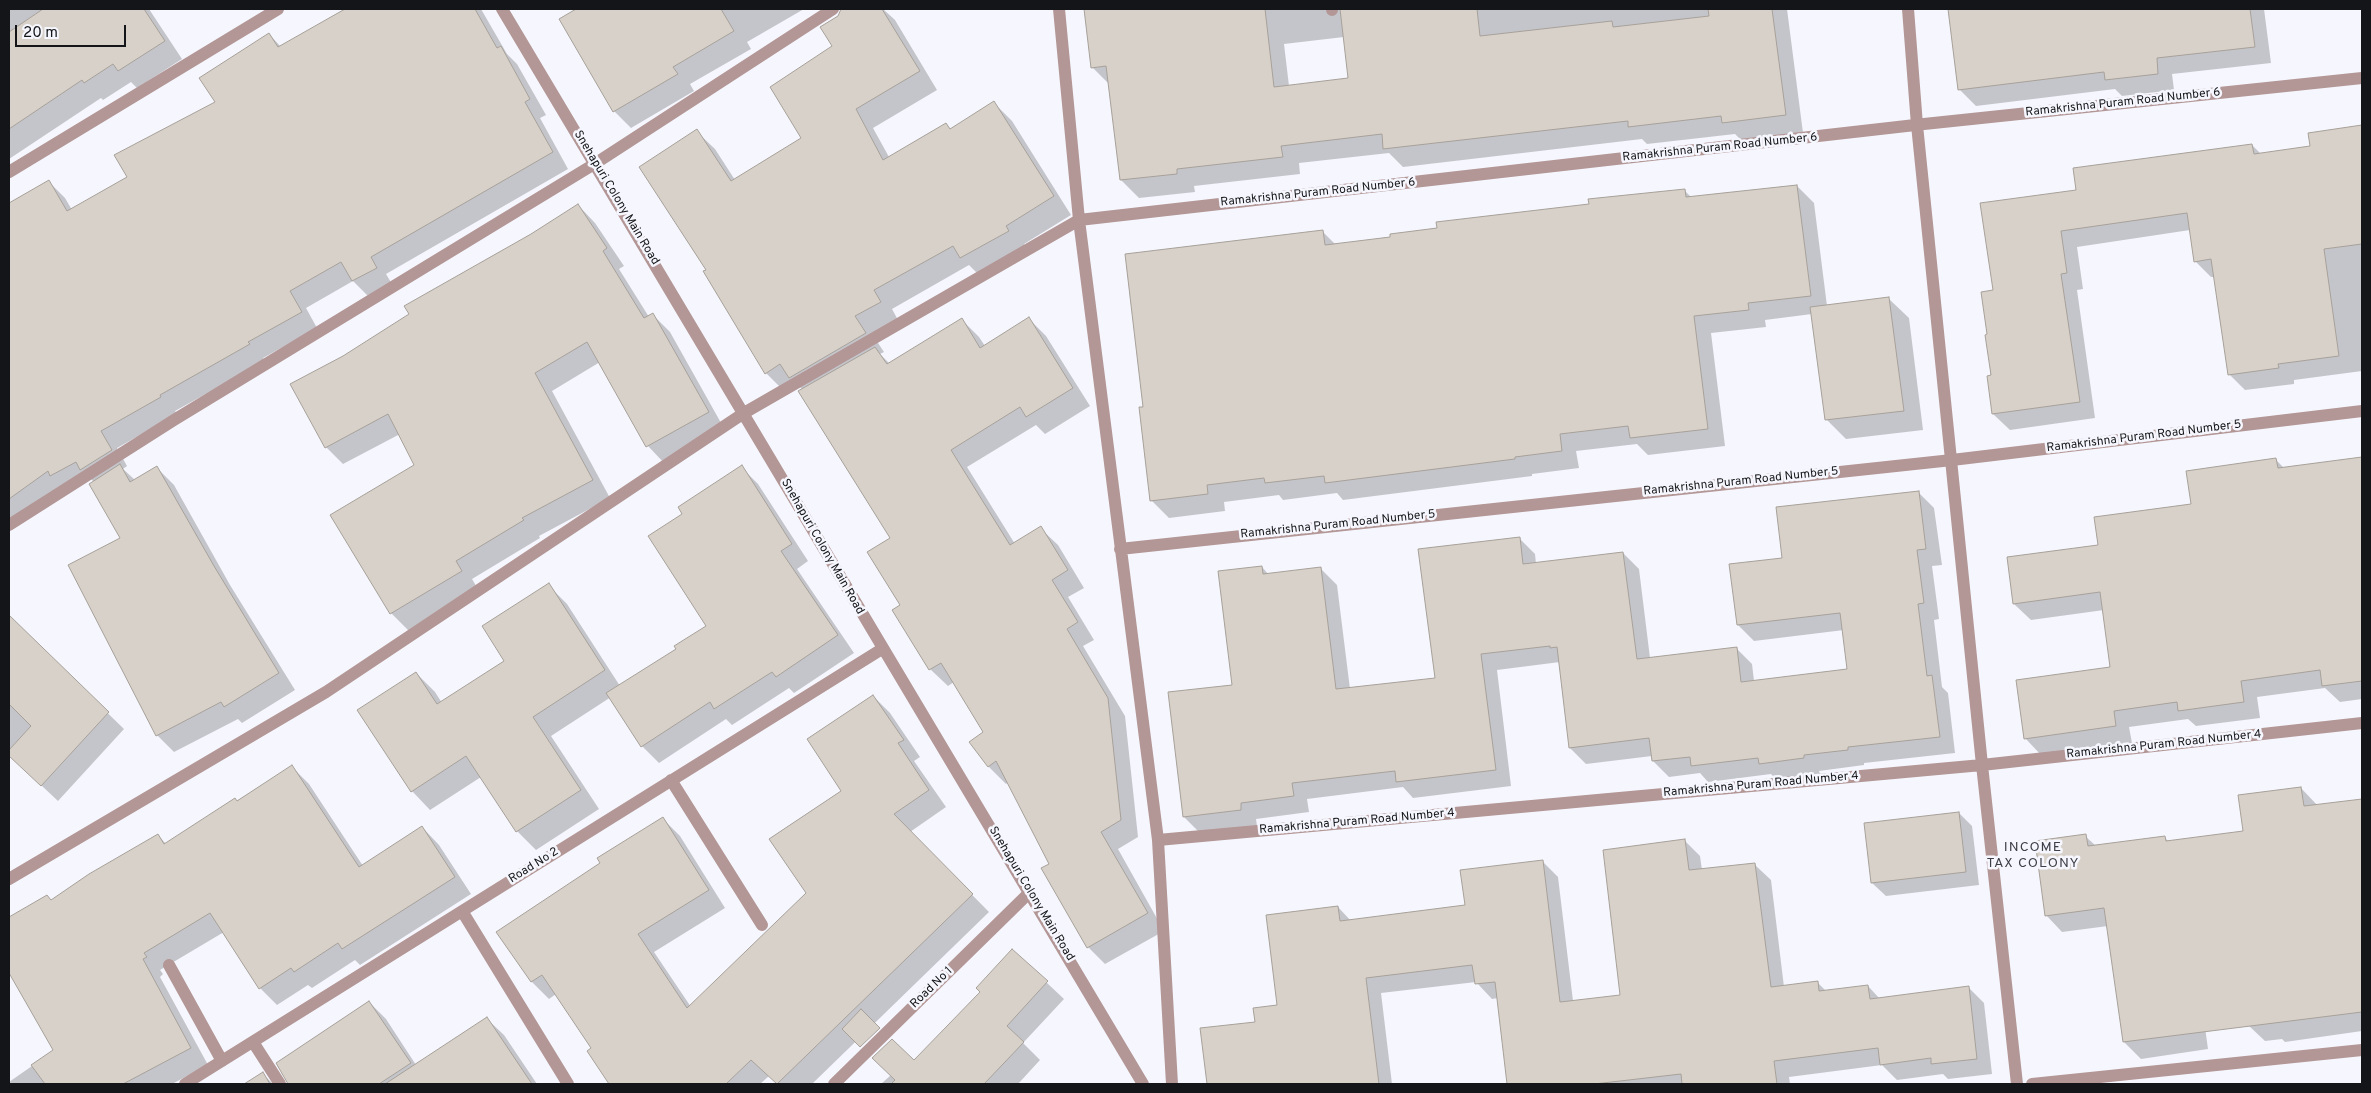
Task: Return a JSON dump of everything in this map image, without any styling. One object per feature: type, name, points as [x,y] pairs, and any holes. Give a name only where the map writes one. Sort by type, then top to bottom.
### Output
[{"type":"street","points":[[9,172],[278,9]]},
{"type":"street","name":"Snehapuri Colony Main Road","points":[[502,9],[596,163],[882,649],[1030,892],[1143,1084]]},
{"type":"street","points":[[9,525],[174,420],[596,163],[833,9]]},
{"type":"street","points":[[1059,9],[1079,220],[1158,840],[1172,1084]]},
{"type":"street","points":[[1908,9],[1917,125],[1982,765],[2017,1084]]},
{"type":"street","name":"Ramakrishna Puram Road Number 6","points":[[1079,220],[1917,125],[2362,78]]},
{"type":"street","points":[[9,879],[326,692],[744,413],[1079,220]]},
{"type":"street","name":"Ramakrishna Puram Road Number 5","points":[[1120,549],[1952,460],[2362,411]]},
{"type":"street","name":"Road No 2","points":[[185,1084],[882,649]]},
{"type":"street","name":"Ramakrishna Puram Road Number 4","points":[[1158,840],[1982,765],[2362,723]]},
{"type":"street","points":[[671,780],[762,924]]},
{"type":"street","name":"Road No 1","points":[[834,1084],[1030,892]]},
{"type":"street","points":[[462,911],[568,1084]]},
{"type":"street","points":[[168,965],[222,1061]]},
{"type":"street","points":[[253,1042],[280,1084]]},
{"type":"street","points":[[2032,1084],[2362,1050]]},
{"type":"building","points":[[43,9],[144,9],[165,41],[118,71],[113,64],[84,83],[82,80],[9,129],[9,32]]},
{"type":"building","points":[[345,9],[475,9],[497,48],[501,46],[530,99],[525,102],[553,152],[371,257],[377,268],[352,281],[341,262],[290,291],[302,312],[248,342],[250,344],[101,431],[112,450],[80,470],[76,462],[50,476],[48,471],[9,499],[9,203],[49,180],[67,211],[127,177],[114,155],[215,102],[199,78],[269,33],[278,47]]},
{"type":"building","points":[[576,9],[721,9],[734,31],[673,67],[678,74],[613,112],[559,19]]},
{"type":"building","points":[[841,9],[882,9],[920,71],[856,109],[883,160],[946,123],[950,129],[994,101],[1054,196],[1006,226],[1009,231],[960,258],[953,246],[874,290],[881,302],[855,316],[866,333],[789,378],[780,364],[765,374],[703,271],[706,270],[639,167],[697,129],[731,181],[801,138],[770,87],[832,46],[820,27],[838,16]]},
{"type":"building","points":[[1084,9],[1265,9],[1274,87],[1348,78],[1340,9],[1477,9],[1480,36],[1612,21],[1613,27],[1709,16],[1708,9],[1772,9],[1786,115],[1722,123],[1721,116],[1628,127],[1628,121],[1383,149],[1382,134],[1281,146],[1283,157],[1177,169],[1177,174],[1120,180],[1106,66],[1091,68]]},
{"type":"building","points":[[1948,9],[2250,9],[2255,47],[2157,58],[2158,74],[2105,80],[2104,72],[1958,90]]},
{"type":"building","points":[[2362,125],[2362,244],[2324,249],[2339,356],[2278,364],[2279,368],[2228,375],[2211,259],[2194,262],[2187,213],[2061,231],[2067,273],[2061,274],[2080,402],[1992,414],[1987,376],[1991,375],[1981,292],[1993,290],[1980,203],[2076,190],[2073,168],[2252,144],[2254,154],[2310,146],[2308,133]]},
{"type":"building","points":[[1797,185],[1811,296],[1748,303],[1749,310],[1694,316],[1708,429],[1630,438],[1628,426],[1560,434],[1562,451],[1515,457],[1515,459],[1325,483],[1324,476],[1265,483],[1264,478],[1207,485],[1208,494],[1150,501],[1139,407],[1143,407],[1125,254],[1323,230],[1325,245],[1390,237],[1390,234],[1437,228],[1436,222],[1589,204],[1588,199],[1685,189],[1686,197]]},
{"type":"building","points":[[578,204],[607,248],[603,251],[644,318],[653,313],[709,412],[646,447],[587,342],[535,373],[593,480],[522,518],[524,520],[456,561],[462,571],[390,614],[330,515],[414,465],[388,414],[325,448],[290,384],[343,356],[409,314],[404,306],[531,234]]},
{"type":"building","points":[[1889,297],[1904,411],[1825,420],[1810,307]]},
{"type":"building","points":[[1029,317],[1073,388],[1026,417],[1020,407],[951,450],[1010,545],[1041,526],[1068,570],[1052,580],[1078,622],[1067,629],[1108,698],[1121,820],[1101,832],[1148,913],[1087,948],[1041,868],[1049,864],[996,761],[988,767],[969,742],[983,732],[941,663],[929,670],[892,610],[900,605],[867,552],[890,538],[798,391],[875,347],[887,364],[962,318],[980,348]]},
{"type":"building","points":[[2362,457],[2362,681],[2322,686],[2320,670],[2241,681],[2244,702],[2178,711],[2177,702],[2114,711],[2116,726],[2024,739],[2016,680],[2110,667],[2100,592],[2013,604],[2007,557],[2098,545],[2094,517],[2191,504],[2186,471],[2276,458],[2278,468]]},
{"type":"building","points":[[120,464],[130,482],[157,466],[214,566],[279,673],[224,707],[221,702],[156,736],[68,565],[120,538],[89,484]]},
{"type":"building","points":[[742,465],[792,544],[781,551],[838,635],[776,677],[772,672],[714,709],[710,702],[641,747],[606,693],[676,649],[674,646],[706,626],[648,536],[682,514],[678,507]]},
{"type":"building","points":[[1919,491],[1926,549],[1917,550],[1924,603],[1918,604],[1927,676],[1932,675],[1940,737],[1848,747],[1848,750],[1804,755],[1804,758],[1759,764],[1758,758],[1691,766],[1690,757],[1652,761],[1649,738],[1569,748],[1557,647],[1550,648],[1550,646],[1481,654],[1496,770],[1396,782],[1395,771],[1292,783],[1294,796],[1241,803],[1241,810],[1183,817],[1168,692],[1232,685],[1218,571],[1262,566],[1263,574],[1321,567],[1336,689],[1435,678],[1418,549],[1520,537],[1523,564],[1623,552],[1637,659],[1737,647],[1741,682],[1847,669],[1840,613],[1737,625],[1729,564],[1782,558],[1776,507]]},
{"type":"building","points":[[549,583],[605,670],[533,717],[581,790],[516,832],[466,756],[411,792],[357,710],[416,672],[437,704],[504,661],[482,626]]},
{"type":"building","points":[[9,615],[109,712],[41,786],[9,756],[9,750],[31,726],[9,704]]},
{"type":"building","points":[[873,695],[904,740],[898,743],[929,790],[894,814],[973,894],[777,1084],[751,1060],[726,1084],[609,1084],[587,1051],[591,1048],[542,975],[531,982],[496,932],[600,863],[597,858],[663,817],[709,890],[638,934],[687,1008],[806,893],[769,839],[841,791],[807,739]]},
{"type":"building","points":[[292,765],[359,867],[422,826],[455,877],[342,949],[338,943],[294,972],[291,968],[259,989],[210,913],[144,953],[147,957],[143,959],[191,1048],[123,1084],[45,1084],[31,1065],[53,1050],[9,973],[9,917],[47,895],[51,900],[89,874],[158,834],[164,844],[235,798],[237,801]]},
{"type":"building","points":[[2301,787],[2304,806],[2362,799],[2362,1012],[2123,1042],[2104,908],[2045,916],[2035,841],[2086,834],[2088,846],[2165,836],[2166,841],[2243,831],[2238,795]]},
{"type":"building","points":[[1959,812],[1966,872],[1871,883],[1864,823]]},
{"type":"building","points":[[1685,839],[1689,870],[1755,863],[1771,987],[1818,981],[1819,991],[1868,985],[1870,999],[1969,986],[1977,1059],[1931,1064],[1931,1058],[1880,1065],[1878,1048],[1774,1061],[1777,1084],[1682,1084],[1681,1074],[1594,1084],[1507,1084],[1495,982],[1475,984],[1472,965],[1366,978],[1379,1084],[1207,1084],[1200,1028],[1255,1022],[1253,1008],[1277,1005],[1266,915],[1338,906],[1340,921],[1465,905],[1460,870],[1543,860],[1560,1002],[1620,995],[1603,850]]},
{"type":"building","points":[[1012,949],[1048,981],[1007,1026],[1024,1042],[984,1084],[891,1084],[895,1080],[872,1058],[892,1039],[914,1060],[980,992],[976,988]]},
{"type":"building","points":[[369,1001],[411,1063],[379,1084],[288,1084],[276,1063]]},
{"type":"building","points":[[861,1009],[880,1028],[860,1047],[842,1029]]},
{"type":"building","points":[[487,1017],[532,1084],[385,1084]]},
{"type":"building","points":[[263,1072],[270,1084],[244,1084]]},
{"type":"district","name":"INCOME TAX COLONY","points":[[2033,856]]}]
